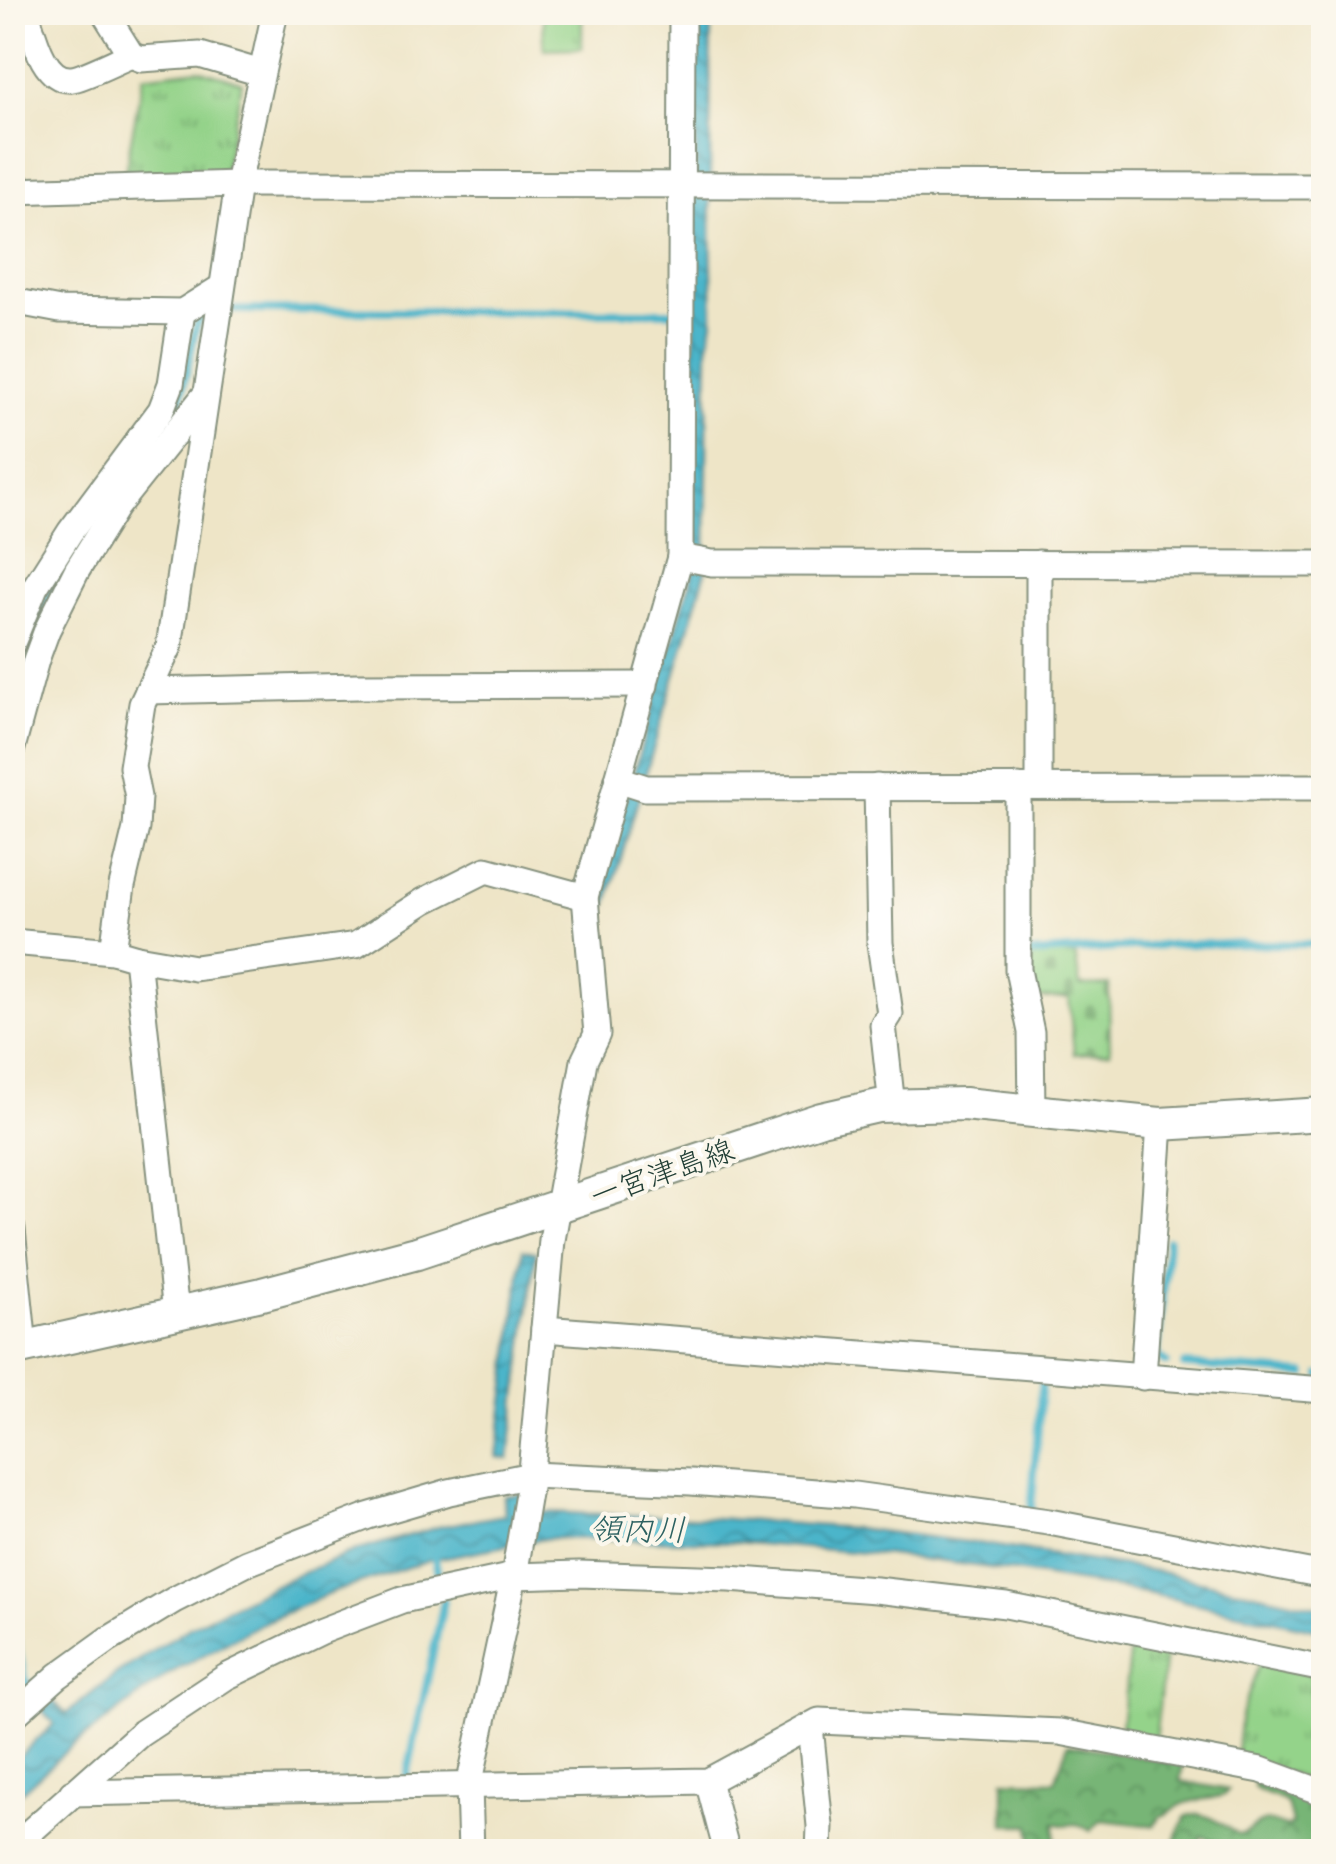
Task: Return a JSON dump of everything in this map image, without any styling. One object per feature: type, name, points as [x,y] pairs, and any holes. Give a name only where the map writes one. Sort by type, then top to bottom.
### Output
[{"type":"main road","name":"一宮津島線","points":[[18,1348],[262,1294],[417,1253],[821,1119],[878,1106],[964,1104],[1160,1124],[1322,1109]]},
{"type":"street","points":[[26,12],[43,63],[60,76],[71,80],[131,54]]},
{"type":"street","points":[[104,12],[131,54],[141,59],[200,55],[261,73]]},
{"type":"street","points":[[176,1313],[125,954],[122,886],[136,828],[138,797],[132,767],[142,704],[169,647],[238,184],[275,12]]},
{"type":"street","points":[[470,1852],[469,1786],[531,1479],[558,1208],[584,1061],[596,1034],[585,898],[629,783],[644,684],[693,559],[696,186],[682,12]]},
{"type":"street","points":[[12,190],[238,184],[1324,186]]},
{"type":"street","points":[[12,301],[60,310],[182,312],[222,287]]},
{"type":"street","points":[[12,643],[35,587],[70,532],[161,410],[171,384],[182,312]]},
{"type":"street","points":[[12,748],[21,677],[77,570],[116,507],[206,394]]},
{"type":"street","points":[[693,559],[1324,564]]},
{"type":"street","points":[[1032,1111],[1031,1032],[1018,970],[1038,564]]},
{"type":"street","points":[[148,691],[644,684]]},
{"type":"street","points":[[629,783],[1324,787]]},
{"type":"street","points":[[877,787],[880,943],[890,1014],[883,1025],[892,1106]]},
{"type":"street","points":[[12,942],[125,954],[195,968],[356,945],[424,901],[486,870],[585,898]]},
{"type":"street","points":[[1142,1378],[1160,1124]]},
{"type":"street","points":[[12,1230],[18,1348]]},
{"type":"street","points":[[544,1329],[1324,1390]]},
{"type":"street","points":[[12,1717],[58,1676],[108,1640],[174,1600],[247,1563],[368,1516],[449,1492],[531,1479],[691,1482],[854,1495],[1050,1522],[1324,1575]]},
{"type":"street","points":[[12,1848],[140,1734],[226,1678],[321,1631],[402,1600],[514,1571],[710,1578],[876,1590],[1006,1606],[1324,1669]]},
{"type":"street","points":[[72,1793],[708,1781],[819,1721],[1060,1732],[1261,1770],[1324,1793]]},
{"type":"street","points":[[810,1726],[819,1852]]},
{"type":"street","points":[[708,1781],[727,1852]]},
{"type":"green space","points":[[543,13],[582,13],[582,48],[544,49]]},
{"type":"green space","points":[[198,69],[242,82],[223,178],[124,177],[143,76]]},
{"type":"green space","points":[[1075,953],[1080,986],[1109,985],[1110,1052],[1074,1054],[1069,998],[1036,999],[1031,955]]},
{"type":"green space","points":[[1131,1639],[1166,1646],[1155,1741],[1120,1734]]},
{"type":"green space","points":[[1259,1664],[1311,1674],[1313,1735],[1323,1735],[1323,1785],[1236,1756],[1241,1715]]},
{"type":"green space","points":[[1068,1744],[1183,1764],[1180,1781],[1228,1790],[1225,1795],[1180,1806],[1160,1816],[1154,1826],[1101,1820],[1091,1831],[1077,1824],[1055,1823],[1052,1846],[1033,1848],[1030,1825],[1004,1825],[1004,1780],[1055,1781]]},
{"type":"green space","points":[[1254,1781],[1323,1803],[1323,1851],[1241,1852],[1219,1849],[1220,1843],[1201,1836],[1196,1851],[1172,1852],[1187,1816],[1209,1817],[1240,1835],[1261,1822],[1287,1827],[1292,1824],[1287,1803],[1254,1787]]},
{"type":"water","points":[[696,13],[711,13],[713,322],[708,347],[706,571],[607,905],[595,902],[694,569]]},
{"type":"water","points":[[523,1250],[536,1252],[509,1459],[497,1457]]},
{"type":"water","name":"領内川","points":[[535,1492],[542,1512],[853,1528],[1156,1571],[1323,1608],[1323,1631],[1146,1593],[889,1555],[736,1542],[549,1538],[429,1560],[331,1593],[260,1624],[167,1675],[65,1752],[13,1800],[13,1762],[54,1724],[42,1710],[52,1700],[66,1714],[115,1675],[191,1626],[281,1582],[355,1551],[442,1526],[505,1515],[504,1496]]},
{"type":"waterway","points":[[174,416],[197,323],[212,310]]},
{"type":"waterway","points":[[232,310],[672,312]]},
{"type":"waterway","points":[[12,685],[52,588],[85,535]]},
{"type":"waterway","points":[[1029,954],[1180,944],[1324,944]]},
{"type":"waterway","points":[[1166,1363],[1157,1357],[1168,1240]]},
{"type":"waterway","points":[[1184,1365],[1305,1374]]},
{"type":"waterway","points":[[1031,1510],[1042,1379]]},
{"type":"waterway","points":[[433,1549],[439,1579]]},
{"type":"waterway","points":[[407,1776],[444,1601]]},
{"type":"waterway","points":[[12,1619],[24,1678],[30,1685]]}]
